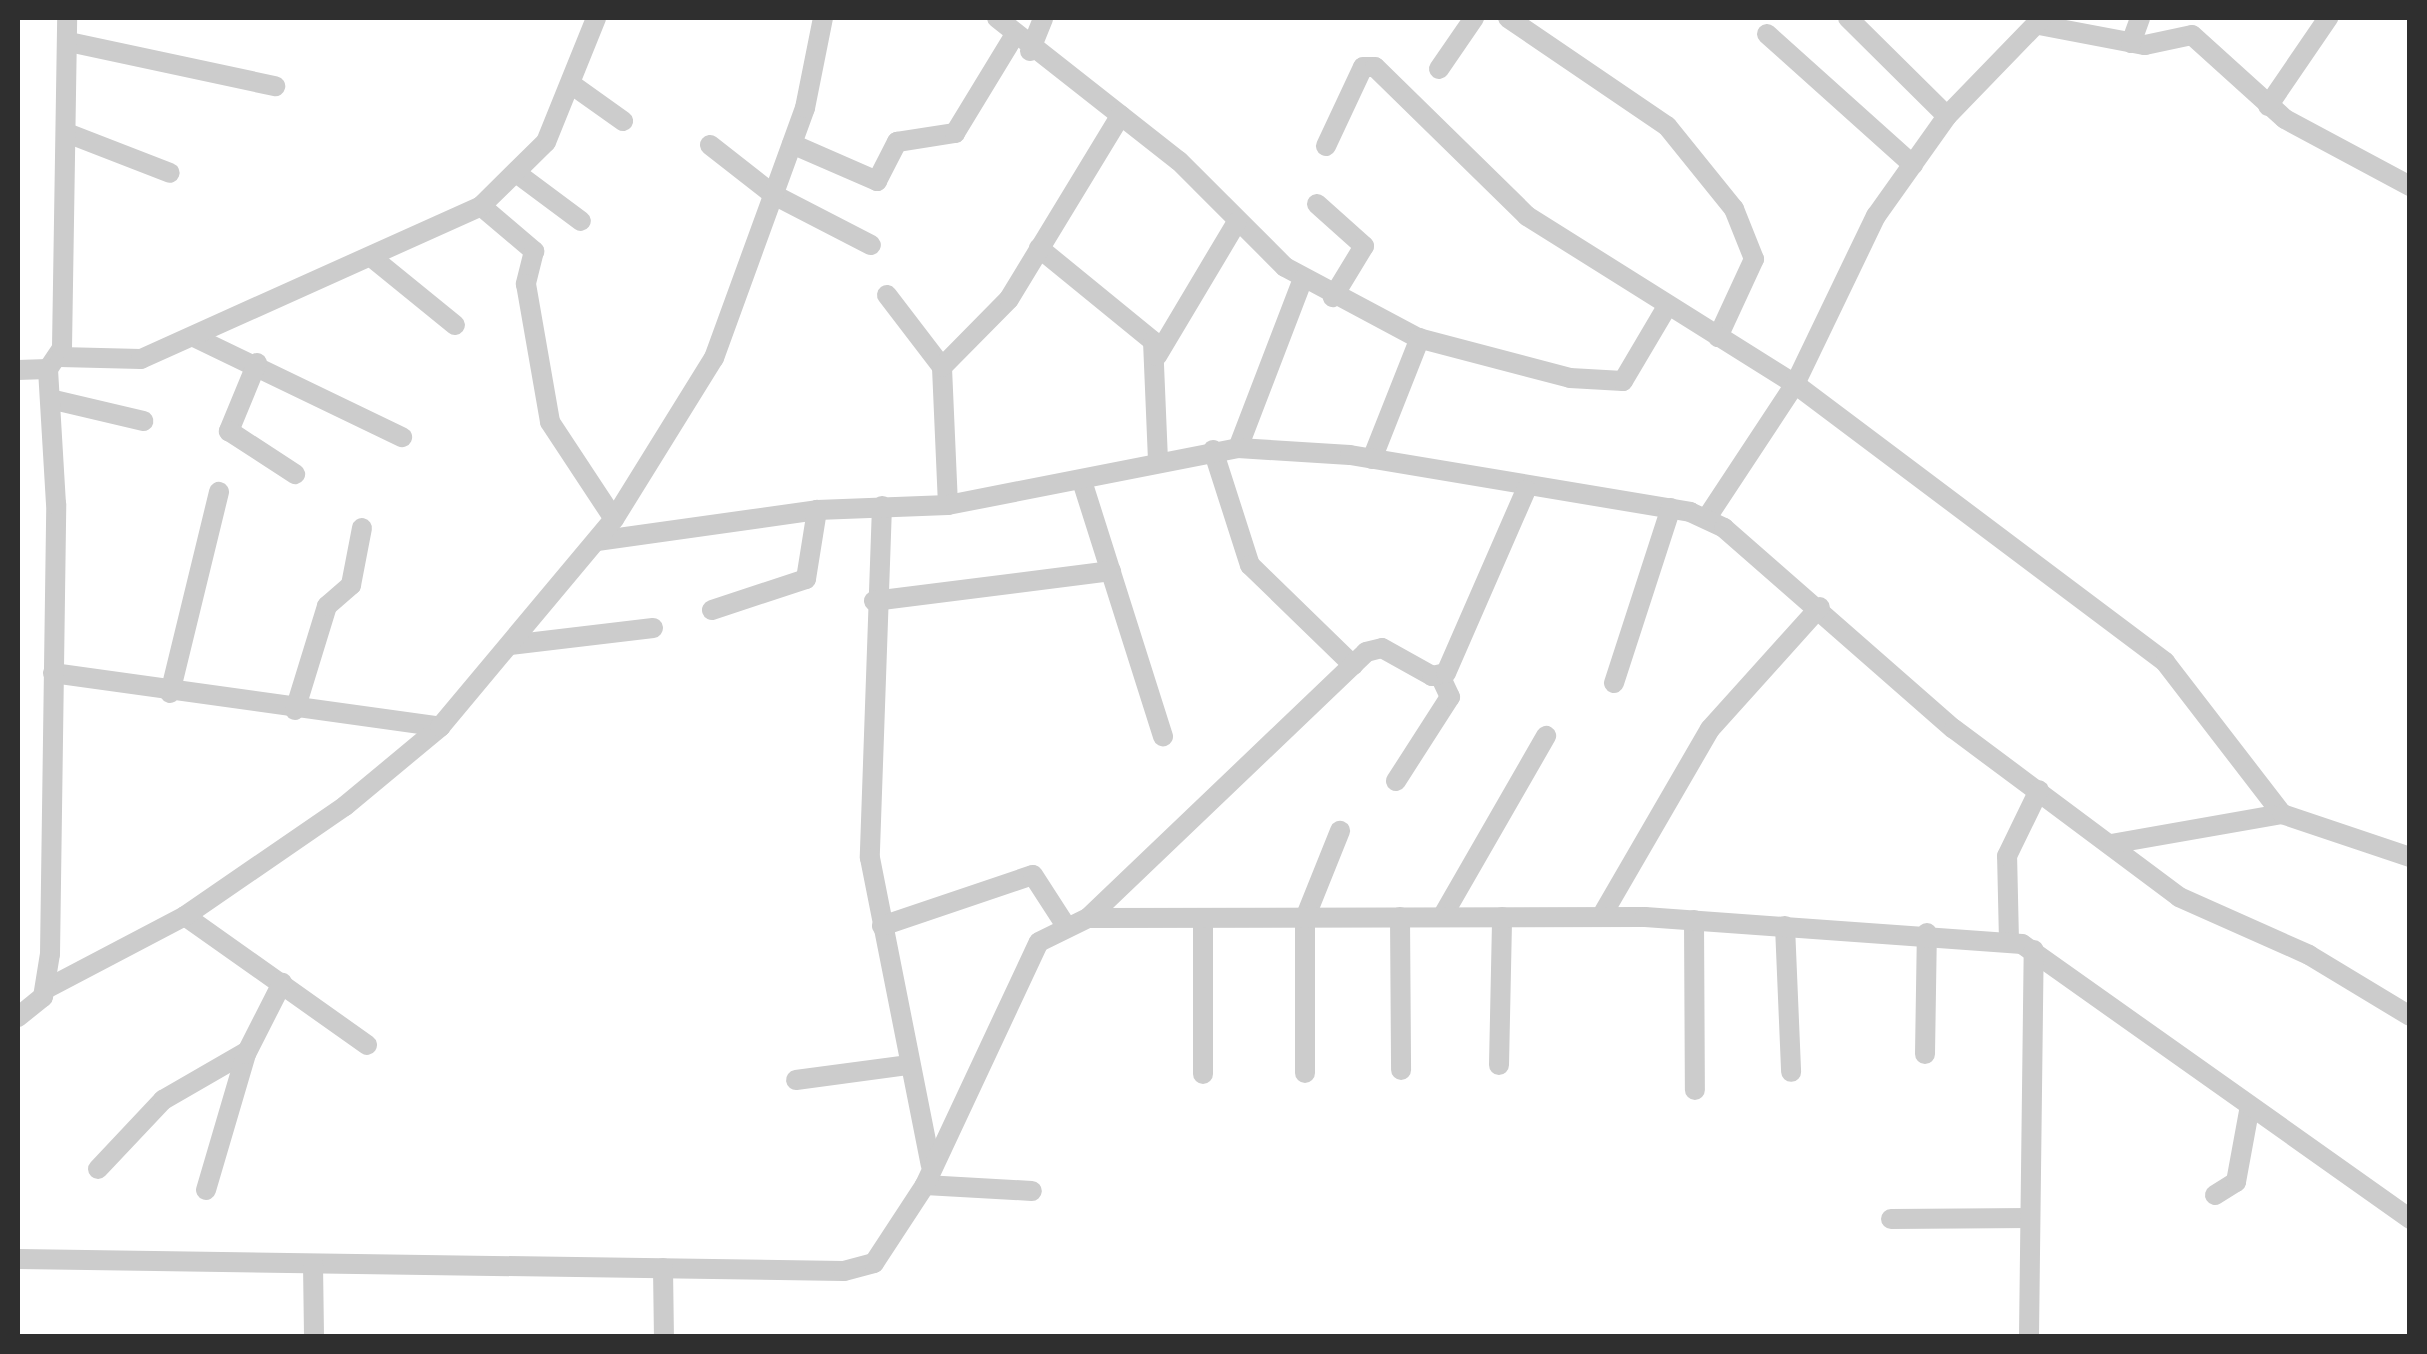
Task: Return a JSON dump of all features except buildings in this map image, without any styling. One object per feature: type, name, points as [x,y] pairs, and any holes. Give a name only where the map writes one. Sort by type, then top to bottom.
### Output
[{"type":"street","points":[[46,989],[52,672],[50,399],[68,133],[67,18]]},
{"type":"street","points":[[18,370],[54,364],[126,364],[375,260],[481,206],[519,175],[546,142],[596,18]]},
{"type":"street","points":[[18,1017],[46,989],[185,916],[440,728],[614,519],[698,393],[792,144],[822,18]]},
{"type":"street","points":[[997,18],[1030,52],[1122,115],[1303,279],[1420,338],[1570,378],[1622,381],[1666,310]]},
{"type":"street","points":[[1030,52],[1043,18]]},
{"type":"street","points":[[1439,69],[1474,18]]},
{"type":"street","points":[[1508,18],[1667,126],[1734,209],[1754,259],[1718,337]]},
{"type":"street","points":[[1848,18],[1947,116]]},
{"type":"street","points":[[2132,43],[2140,18]]},
{"type":"street","points":[[2268,106],[2328,18]]},
{"type":"street","points":[[1708,516],[1795,384],[1870,225],[1947,116],[2040,22],[2132,43],[2192,35],[2268,106],[2410,186]]},
{"type":"street","points":[[1767,34],[1913,165]]},
{"type":"street","points":[[792,144],[877,181],[898,142],[955,133],[1014,36]]},
{"type":"street","points":[[69,42],[275,86]]},
{"type":"street","points":[[1326,146],[1371,65],[1527,216],[1606,260],[1666,310],[1795,384],[2190,684],[2282,814]]},
{"type":"street","points":[[572,84],[623,121]]},
{"type":"street","points":[[942,367],[1009,299],[1122,115]]},
{"type":"street","points":[[68,133],[170,173]]},
{"type":"street","points":[[710,146],[774,195],[871,244]]},
{"type":"street","points":[[519,175],[581,221]]},
{"type":"street","points":[[1317,204],[1364,246],[1334,297]]},
{"type":"street","points":[[481,206],[534,251],[526,284],[550,422],[614,519]]},
{"type":"street","points":[[1156,356],[1237,222]]},
{"type":"street","points":[[1039,248],[1145,330],[1156,356],[1158,461]]},
{"type":"street","points":[[375,260],[455,325]]},
{"type":"street","points":[[1238,448],[1303,279]]},
{"type":"street","points":[[888,295],[942,367],[948,506]]},
{"type":"street","points":[[194,337],[257,363],[402,438]]},
{"type":"street","points":[[1372,459],[1420,338]]},
{"type":"street","points":[[257,363],[229,431],[295,474]]},
{"type":"street","points":[[50,399],[142,420]]},
{"type":"street","points":[[596,540],[816,510],[948,506],[1238,448],[1372,459],[1526,490],[1708,516],[1820,608],[1914,696],[2197,909],[2309,955],[2410,1016]]},
{"type":"street","points":[[1213,450],[1250,565],[1353,665]]},
{"type":"street","points":[[1082,481],[1163,736]]},
{"type":"street","points":[[1440,676],[1526,490]]},
{"type":"street","points":[[170,693],[219,492]]},
{"type":"street","points":[[882,506],[874,601],[868,798],[882,926],[928,1175]]},
{"type":"street","points":[[1614,683],[1671,508]]},
{"type":"street","points":[[712,610],[806,578],[816,510]]},
{"type":"street","points":[[295,710],[328,606],[352,586],[362,528]]},
{"type":"street","points":[[874,601],[1110,571]]},
{"type":"street","points":[[1601,917],[1710,729],[1820,608]]},
{"type":"street","points":[[510,644],[653,628]]},
{"type":"street","points":[[1088,918],[1353,665],[1382,648],[1440,676],[1450,696],[1396,781]]},
{"type":"street","points":[[52,672],[170,693],[440,728]]},
{"type":"street","points":[[1442,917],[1546,736]]},
{"type":"street","points":[[2009,941],[2007,856],[2039,790]]},
{"type":"street","points":[[2111,844],[2282,814],[2410,857]]},
{"type":"street","points":[[1305,1073],[1305,918],[1340,830]]},
{"type":"street","points":[[882,926],[1033,876],[1064,923]]},
{"type":"street","points":[[185,916],[367,1045]]},
{"type":"street","points":[[1499,1065],[1502,917]]},
{"type":"street","points":[[18,1259],[844,1271],[874,1264],[928,1175],[1039,942],[1064,923],[1088,918],[1601,917],[1927,933],[2009,941],[2034,950],[2410,1219]]},
{"type":"street","points":[[1203,918],[1203,1074]]},
{"type":"street","points":[[1400,918],[1401,1070]]},
{"type":"street","points":[[1694,920],[1695,1090]]},
{"type":"street","points":[[1785,926],[1791,1072]]},
{"type":"street","points":[[1925,1054],[1927,933]]},
{"type":"street","points":[[2029,1336],[2034,950]]},
{"type":"street","points":[[206,1190],[246,1052],[282,984]]},
{"type":"street","points":[[98,1170],[164,1100],[246,1052]]},
{"type":"street","points":[[796,1080],[909,1065]]},
{"type":"street","points":[[2215,1195],[2236,1182],[2250,1106]]},
{"type":"street","points":[[928,1175],[1032,1191]]},
{"type":"street","points":[[1891,1219],[2030,1218]]},
{"type":"street","points":[[313,1264],[314,1336]]},
{"type":"street","points":[[663,1268],[664,1336]]}]
